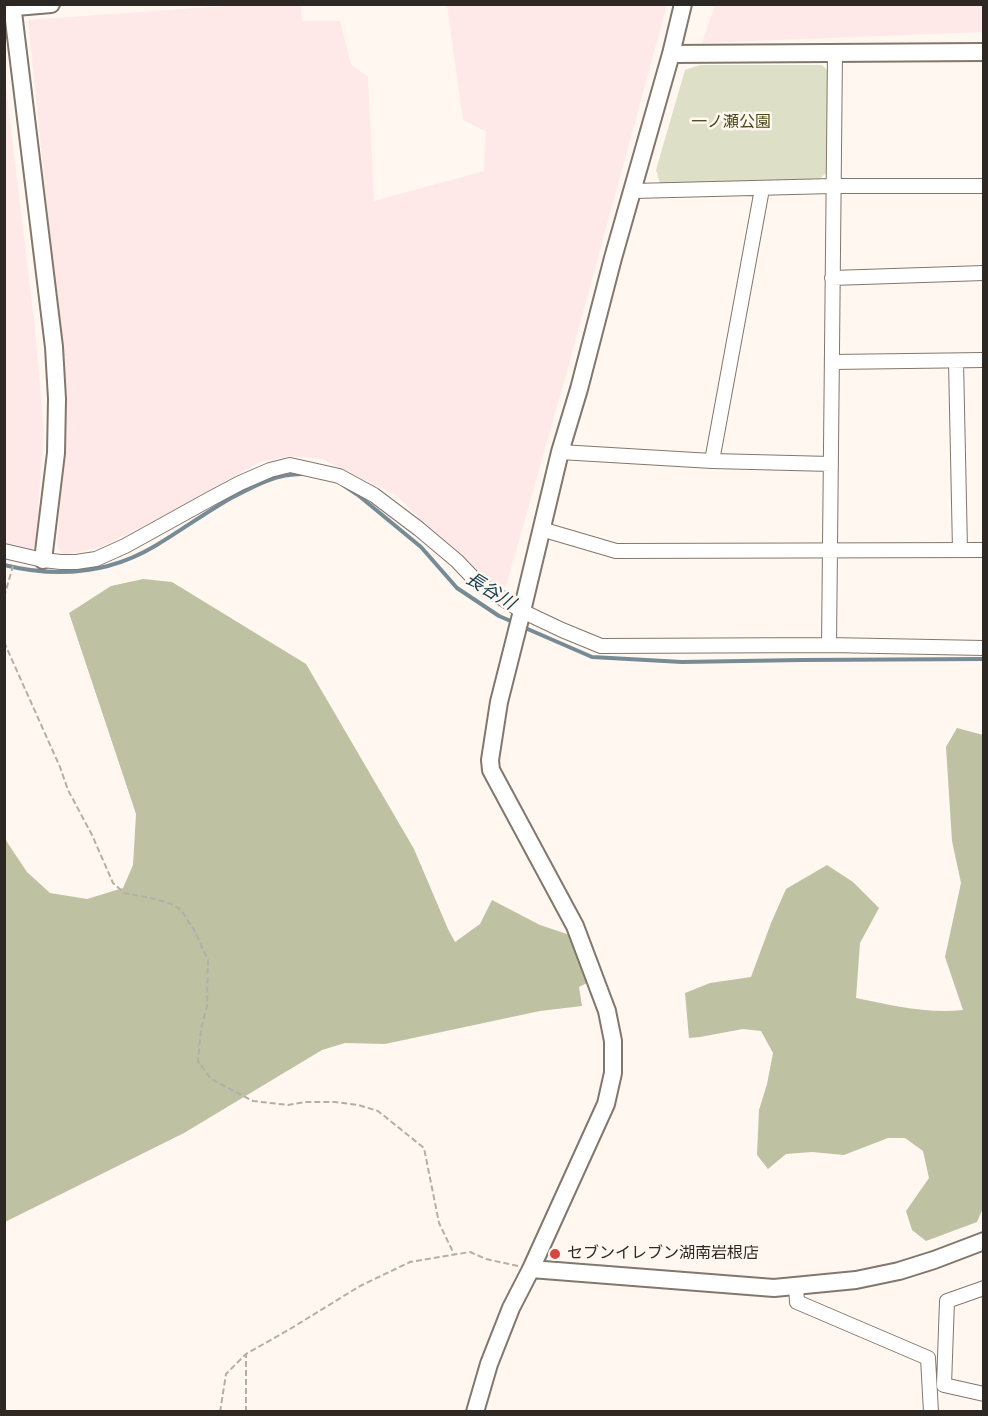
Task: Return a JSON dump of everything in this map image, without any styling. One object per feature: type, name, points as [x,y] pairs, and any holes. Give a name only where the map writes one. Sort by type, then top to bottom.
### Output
[{"type":"street","points":[[43,560],[56,453],[57,399],[53,335],[9,6],[51,4]]},
{"type":"street","points":[[475,1412],[489,1364],[511,1308],[606,1104],[613,1073],[613,1041],[607,1011],[575,926],[491,770],[490,760],[499,702],[560,452],[683,4]]},
{"type":"street","points":[[671,54],[984,51]]},
{"type":"street","points":[[829,645],[835,53]]},
{"type":"street","points":[[633,191],[833,186],[984,186]]},
{"type":"street","points":[[712,461],[762,189]]},
{"type":"street","points":[[832,278],[984,273]]},
{"type":"street","points":[[832,362],[984,360]]},
{"type":"street","points":[[956,361],[960,550]]},
{"type":"street","points":[[560,452],[712,461],[831,464]]},
{"type":"street","points":[[11,553],[43,560],[76,562],[96,559],[125,546],[240,483],[270,470],[290,465],[339,476],[374,495],[457,561],[478,584],[522,611],[601,646],[829,645],[984,648]]},
{"type":"street","points":[[541,529],[616,551],[984,550]]},
{"type":"street","points":[[531,1269],[774,1288],[856,1280],[899,1271],[984,1241]]},
{"type":"street","points":[[796,1286],[797,1302],[928,1358],[931,1412]]},
{"type":"street","points":[[984,1288],[947,1301],[944,1385],[984,1394]]},
{"type":"path","points":[[4,597],[11,553]]},
{"type":"path","points":[[4,642],[68,790],[113,883],[124,893],[172,904],[181,910],[195,932],[208,960],[207,1006],[201,1029],[198,1061],[211,1079],[253,1101],[288,1105],[306,1102],[335,1102],[358,1105],[378,1112],[424,1148],[438,1223],[454,1254]]},
{"type":"path","points":[[220,1412],[226,1374],[246,1354],[360,1286],[410,1262],[470,1252],[486,1259],[531,1269]]},
{"type":"path","points":[[246,1354],[246,1412]]},
{"type":"path","points":[[4,1396],[5,1412]]},
{"type":"shaded area","points":[[301,4],[302,21],[340,21],[351,64],[368,77],[374,201],[484,171],[486,131],[463,120],[447,5],[667,5],[506,586],[498,590],[483,581],[396,495],[322,459],[291,456],[260,462],[101,547],[63,555],[57,546],[64,447],[61,344],[28,20],[240,5]]},
{"type":"shaded area","points":[[715,5],[983,5],[983,32],[702,43]]},
{"type":"shaded area","points":[[4,70],[35,329],[44,431],[35,547],[23,554],[4,547]]},
{"type":"green space","name":"一ノ瀬公園","points":[[700,65],[822,65],[827,70],[828,171],[820,179],[660,183],[656,170],[685,70]]},
{"type":"green space","points":[[143,579],[172,582],[306,664],[414,849],[455,942],[480,924],[492,900],[540,925],[576,937],[587,983],[579,987],[582,1006],[540,1011],[385,1044],[345,1043],[322,1050],[184,1133],[5,1222],[4,835],[27,872],[50,893],[87,899],[123,888],[133,865],[136,814],[69,613],[111,586]]},
{"type":"green space","points":[[957,728],[983,735],[983,1208],[977,1222],[926,1241],[912,1230],[906,1211],[929,1178],[923,1151],[905,1138],[888,1138],[844,1155],[812,1152],[786,1154],[768,1169],[757,1155],[759,1110],[773,1053],[761,1031],[743,1029],[689,1038],[685,993],[710,983],[751,977],[786,889],[827,865],[853,882],[879,908],[860,943],[856,998],[923,1010],[963,1010],[945,957],[961,883],[952,841],[946,747]]},
{"type":"waterway","name":"長谷川","points":[[4,565],[63,572],[101,568],[119,563],[155,546],[250,488],[275,478],[302,474]]},
{"type":"waterway","name":"長谷川","points":[[343,485],[421,547],[457,588],[499,616],[513,622]]},
{"type":"waterway","name":"長谷川","points":[[523,627],[592,657],[682,662],[984,659]]},
{"type":"place","name":"セブンイレブン湖南岩根店","points":[[555,1254]]}]
